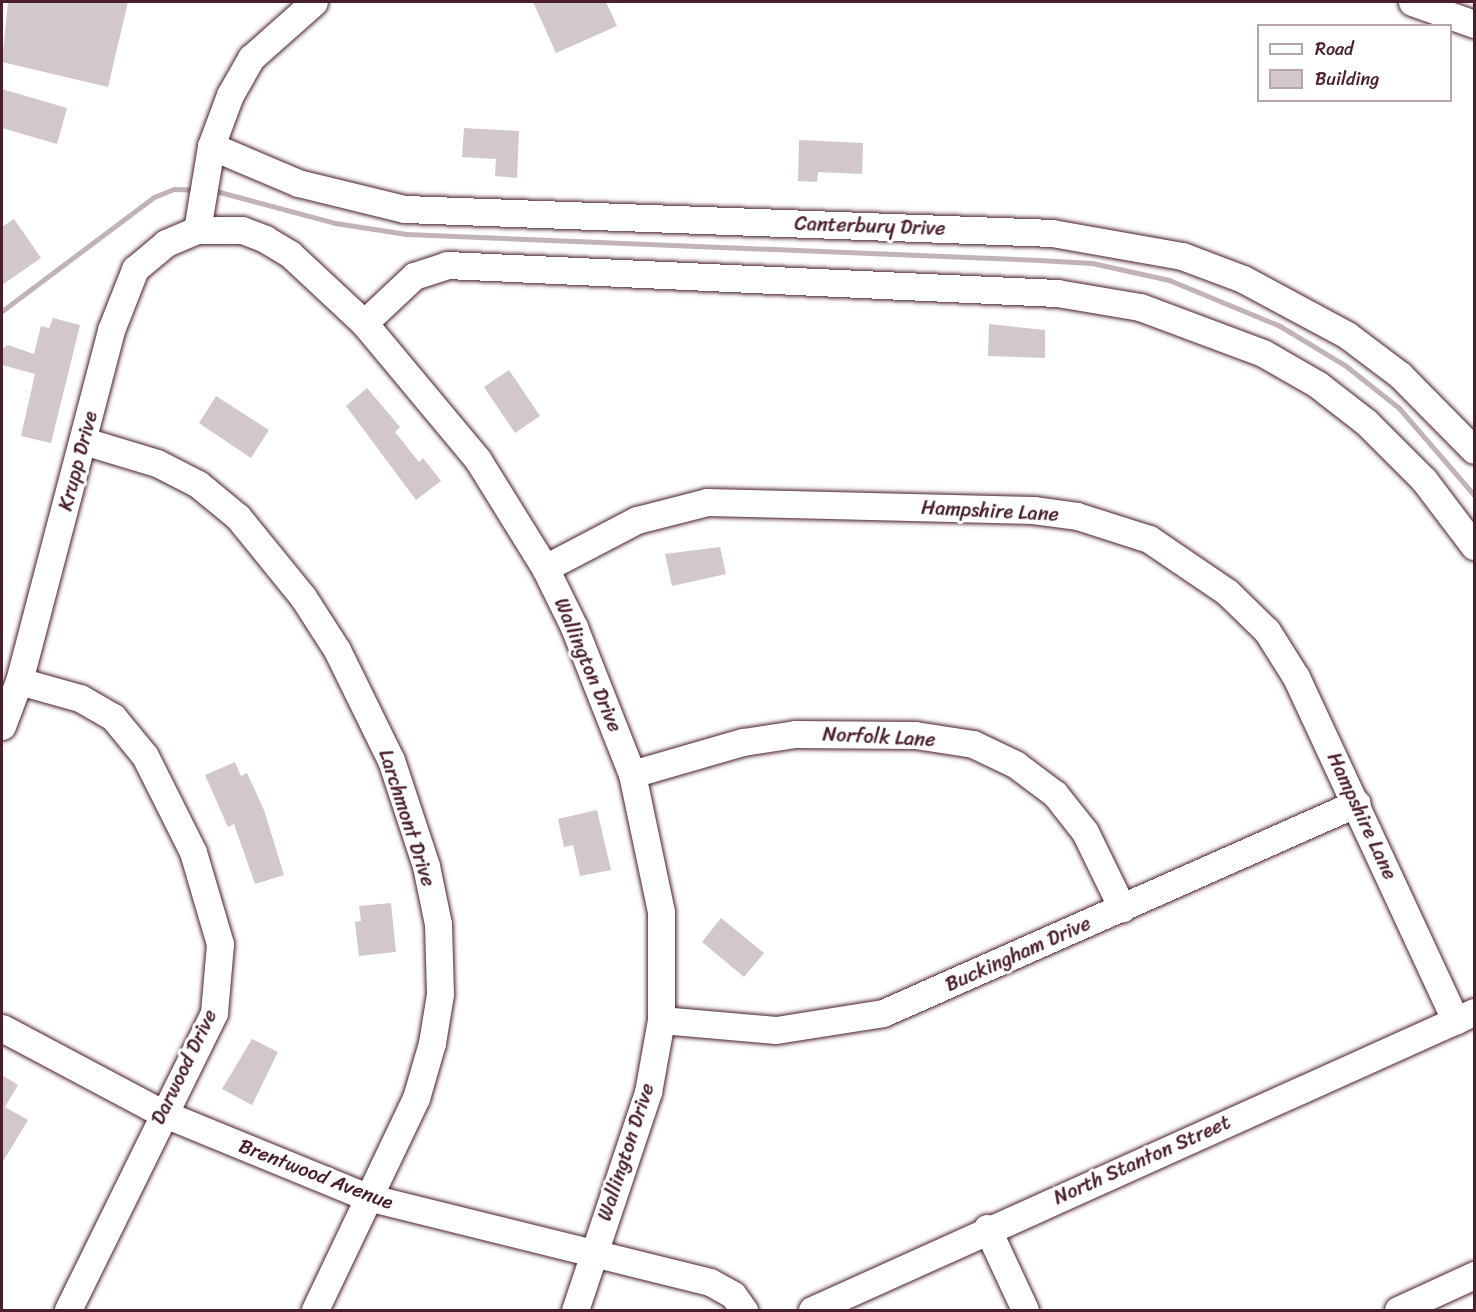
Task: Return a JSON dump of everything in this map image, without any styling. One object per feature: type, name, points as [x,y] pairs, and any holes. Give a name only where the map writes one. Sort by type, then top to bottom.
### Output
[{"type":"street","points":[[198,217],[209,158],[230,95],[251,58],[314,2]]},
{"type":"street","points":[[1412,2],[1474,24]]},
{"type":"street","name":"Canterbury Drive","points":[[209,158],[405,209],[1052,233],[1182,256],[1253,284],[1347,335],[1400,375],[1474,450]]},
{"type":"street","name":"Wallington Drive","points":[[198,217],[265,239],[290,254],[364,324],[478,460],[545,568],[603,694],[632,774],[661,912],[661,1020],[648,1092],[575,1311]]},
{"type":"street","name":"Krupp Drive","points":[[2,726],[19,681],[84,441],[111,330],[130,279],[147,255],[198,217]]},
{"type":"street","points":[[364,324],[414,276],[447,265],[1057,292],[1140,307],[1263,353],[1317,384],[1366,422],[1424,480],[1474,546]]},
{"type":"street","name":"Larchmont Drive","points":[[84,441],[157,463],[198,484],[238,517],[303,597],[337,650],[391,759],[426,866],[438,924],[440,994],[416,1098],[367,1197],[315,1311]]},
{"type":"street","name":"Hampshire Lane","points":[[545,568],[637,520],[707,502],[1033,510],[1112,525],[1188,561],[1268,631],[1296,677],[1465,1017]]},
{"type":"street","name":"Darwood Drive","points":[[19,681],[80,698],[112,717],[145,756],[170,801],[211,905],[220,944],[214,1013],[162,1113],[68,1311]]},
{"type":"street","name":"Norfolk Lane","points":[[632,774],[743,742],[795,734],[915,735],[973,744],[1015,764],[1055,794],[1085,832],[1122,908]]},
{"type":"street","name":"Buckingham Drive","points":[[661,1020],[776,1030],[883,1013],[1357,803]]},
{"type":"street","name":"North Stanton Street","points":[[812,1311],[987,1228],[1465,1017]]},
{"type":"street","name":"Brentwood Avenue","points":[[2,1028],[162,1113],[367,1197],[710,1282],[733,1294],[744,1311]]},
{"type":"street","points":[[987,1228],[1025,1311]]},
{"type":"street","points":[[1398,1311],[1474,1275]]},
{"type":"building","points":[[8,2],[128,2],[108,87],[2,62]]},
{"type":"building","points":[[533,2],[606,2],[617,26],[556,53]]},
{"type":"building","points":[[2,89],[67,108],[57,144],[2,128]]},
{"type":"building","points":[[464,128],[519,131],[517,178],[495,176],[496,159],[462,157]]},
{"type":"building","points":[[799,140],[863,143],[862,174],[818,172],[817,182],[798,181]]},
{"type":"building","points":[[14,219],[41,258],[2,285],[2,227]]},
{"type":"building","points":[[53,318],[80,325],[51,443],[21,436],[35,374],[2,365],[2,349],[8,345],[34,354],[41,326],[49,328]]},
{"type":"building","points":[[989,324],[1045,330],[1045,358],[988,356]]},
{"type":"building","points":[[509,370],[540,416],[515,433],[484,387]]},
{"type":"building","points":[[367,388],[400,427],[395,432],[419,462],[423,458],[441,481],[416,500],[346,406]]},
{"type":"building","points":[[216,396],[269,430],[251,458],[199,423]]},
{"type":"building","points":[[720,547],[726,574],[672,586],[665,554]]},
{"type":"building","points":[[235,762],[241,776],[247,773],[264,810],[284,875],[255,884],[234,824],[228,827],[205,775]]},
{"type":"building","points":[[597,810],[611,870],[580,876],[573,845],[564,847],[558,819]]},
{"type":"building","points":[[391,903],[396,952],[359,956],[355,922],[361,921],[359,906]]},
{"type":"building","points":[[721,918],[764,953],[744,977],[702,942]]},
{"type":"building","points":[[252,1039],[278,1052],[252,1105],[222,1089]]},
{"type":"building","points":[[2,1075],[18,1085],[5,1107],[28,1120],[2,1163]]},
{"type":"waterway","points":[[2,311],[154,197],[174,189],[197,190]]},
{"type":"waterway","points":[[212,190],[335,223],[406,234],[1092,263],[1169,280],[1280,326],[1346,366],[1399,408],[1474,495]]}]
